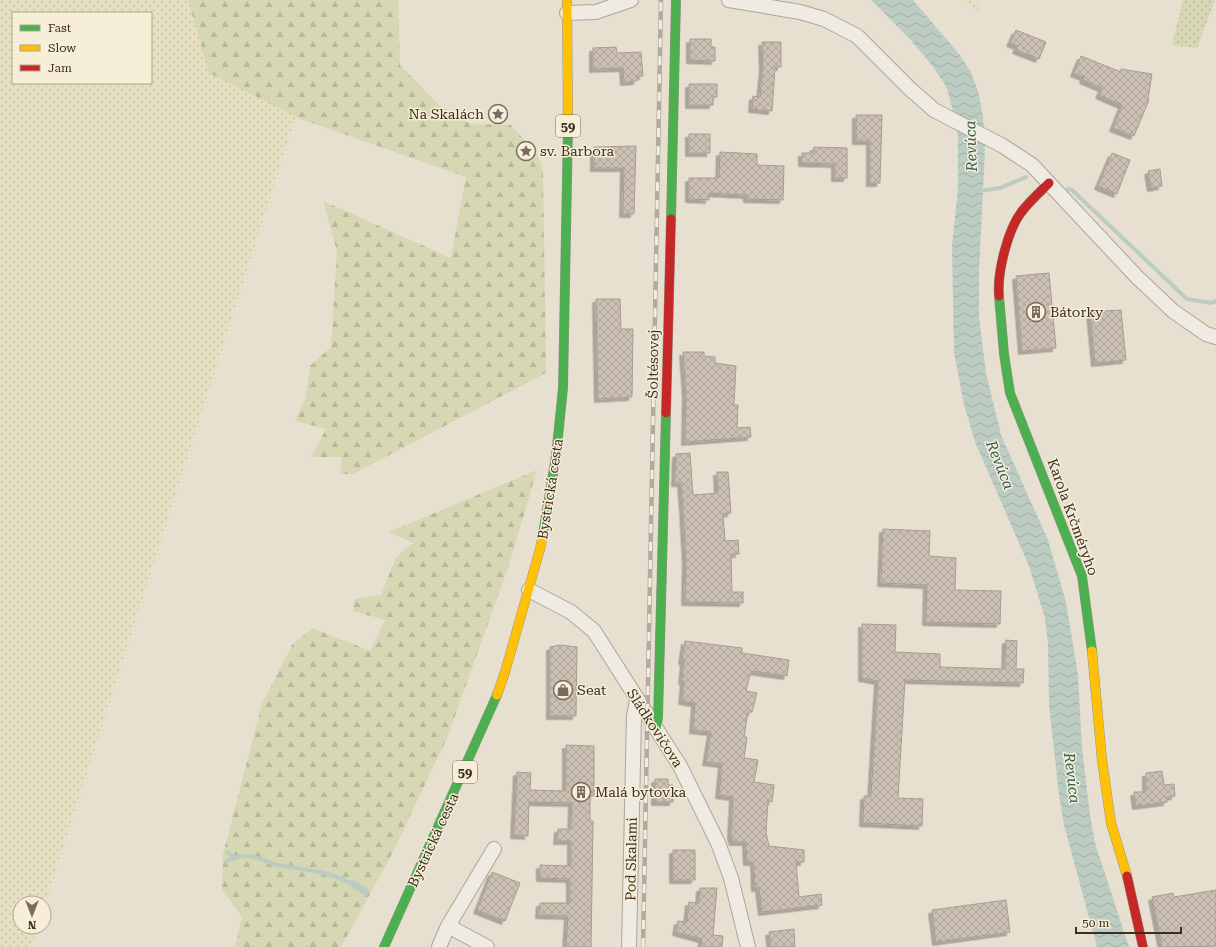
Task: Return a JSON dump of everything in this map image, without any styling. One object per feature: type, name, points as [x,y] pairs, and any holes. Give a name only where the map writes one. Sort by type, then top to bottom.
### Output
[{"type":"street","points":[[567,7],[596,12],[632,0]]},
{"type":"street","name":"Šoltésovej","points":[[656,729],[658,718],[676,0]]},
{"type":"street","points":[[729,0],[800,12],[824,19],[857,36],[909,88],[934,110],[1003,146],[1032,165],[1136,276],[1173,311],[1206,334],[1216,337]]},
{"type":"street","name":"Bystrická cesta","points":[[384,947],[489,715],[505,672],[540,549],[560,425],[563,388],[568,145],[567,7]]},
{"type":"street","name":"Karola Krčméryho","points":[[1049,183],[1022,212],[1006,246],[998,287],[1004,354],[1010,392],[1082,576],[1091,635],[1102,760],[1111,823],[1127,875],[1143,947]]},
{"type":"street","name":"Sládkovičova","points":[[529,590],[571,612],[594,631],[680,766],[718,843],[731,878],[748,947]]},
{"type":"street","name":"Pod Skalami","points":[[629,947],[634,716],[637,700]]},
{"type":"street","points":[[439,947],[448,926],[494,849]]},
{"type":"street","points":[[448,926],[486,947]]},
{"type":"shaded area","points":[[0,0],[333,0],[48,895],[12,895],[12,935],[36,935],[32,947],[0,947]]},
{"type":"shaded area","points":[[961,0],[978,0],[979,11]]},
{"type":"green space","points":[[188,0],[398,0],[400,65],[439,105],[471,124],[511,125],[538,155],[543,172],[546,373],[353,474],[340,474],[342,457],[311,457],[326,429],[295,421],[306,397],[310,366],[331,347],[337,251],[323,201],[451,258],[466,177],[301,119],[209,73]]},
{"type":"green space","points":[[1183,0],[1215,0],[1197,48],[1172,45]]},
{"type":"green space","points":[[537,470],[509,565],[447,738],[391,856],[341,947],[235,947],[242,917],[222,890],[223,854],[262,704],[292,645],[313,628],[370,651],[385,620],[353,611],[354,599],[381,595],[396,557],[413,543],[389,532]]},
{"type":"water","name":"Revúca","points":[[871,0],[913,0],[959,54],[971,72],[979,95],[983,116],[985,149],[979,271],[979,317],[986,373],[1001,435],[1048,540],[1066,602],[1078,675],[1082,748],[1095,843],[1129,947],[1097,947],[1064,825],[1059,795],[1049,705],[1048,645],[1045,618],[1029,566],[975,442],[964,404],[954,353],[952,245],[958,189],[958,137],[947,88],[934,68],[909,38]]},
{"type":"building","points":[[1016,30],[1046,42],[1039,59],[1016,50],[1018,46],[1010,43]]},
{"type":"building","points":[[690,39],[711,39],[711,47],[715,47],[715,61],[690,60]]},
{"type":"building","points":[[762,42],[781,42],[781,67],[775,67],[772,111],[752,109],[753,96],[760,97],[763,67]]},
{"type":"building","points":[[616,47],[617,53],[641,52],[643,76],[637,76],[637,81],[624,82],[623,68],[593,69],[593,48]]},
{"type":"building","points":[[1081,56],[1121,72],[1121,69],[1152,74],[1149,100],[1134,136],[1113,128],[1122,105],[1099,95],[1102,88],[1083,80],[1084,77],[1074,73]]},
{"type":"building","points":[[689,84],[717,84],[717,97],[713,97],[713,105],[689,105]]},
{"type":"building","points":[[856,115],[882,115],[880,183],[870,183],[870,141],[856,141]]},
{"type":"building","points":[[689,134],[710,134],[710,153],[689,153]]},
{"type":"building","points":[[636,146],[634,214],[623,214],[624,168],[594,168],[594,147]]},
{"type":"building","points":[[814,147],[847,148],[847,178],[835,178],[835,164],[802,163],[802,153],[813,153]]},
{"type":"building","points":[[720,152],[757,154],[757,165],[784,166],[783,200],[747,199],[747,195],[709,193],[709,200],[689,199],[689,178],[719,178]]},
{"type":"building","points":[[1112,153],[1130,160],[1117,194],[1098,186]]},
{"type":"building","points":[[1160,169],[1162,186],[1151,188],[1148,171]]},
{"type":"building","name":"Bátorky","points":[[1049,273],[1056,348],[1022,351],[1016,276]]},
{"type":"building","points":[[596,299],[620,299],[621,329],[633,329],[632,397],[598,399]]},
{"type":"building","name":"Bátorky","points":[[1121,310],[1126,360],[1095,363],[1090,312]]},
{"type":"building","points":[[683,352],[704,352],[704,356],[715,357],[715,363],[736,366],[734,405],[738,405],[737,428],[750,427],[751,437],[685,442],[686,394]]},
{"type":"building","points":[[690,453],[693,495],[718,493],[717,472],[728,472],[731,513],[723,514],[725,541],[738,540],[739,554],[731,554],[732,592],[743,592],[743,603],[685,602],[686,561],[681,483],[675,483],[676,454]]},
{"type":"building","points":[[883,529],[930,531],[929,556],[956,558],[955,590],[1001,591],[1000,624],[926,622],[927,585],[881,583]]},
{"type":"building","points":[[862,624],[896,625],[895,652],[940,654],[940,667],[1005,669],[1006,640],[1017,641],[1016,669],[1024,669],[1023,683],[905,680],[898,798],[923,799],[922,826],[863,823],[864,796],[871,796],[878,681],[862,678]]},
{"type":"building","points":[[685,641],[742,648],[742,653],[789,660],[787,676],[751,671],[746,691],[757,693],[752,712],[748,712],[744,737],[747,737],[744,758],[758,760],[754,782],[774,785],[772,802],[768,801],[766,833],[769,846],[804,850],[804,862],[796,862],[799,897],[821,894],[822,905],[762,912],[759,888],[755,888],[754,862],[747,862],[746,842],[733,842],[731,835],[733,797],[719,795],[722,764],[706,762],[711,732],[693,730],[695,703],[682,701],[684,661],[682,661]]},
{"type":"building","name":"Seat","points":[[560,645],[577,647],[576,716],[550,716],[550,647]]},
{"type":"building","points":[[566,745],[594,746],[594,796],[590,796],[590,818],[591,821],[593,821],[591,947],[566,947],[568,916],[539,915],[540,903],[570,903],[570,879],[540,878],[540,865],[571,866],[571,841],[557,841],[558,829],[571,829],[572,803],[529,802],[528,836],[514,835],[517,772],[531,773],[530,790],[566,791]]},
{"type":"building","points":[[1162,771],[1164,785],[1174,784],[1175,796],[1167,797],[1167,802],[1136,806],[1134,792],[1146,792],[1146,773]]},
{"type":"building","points":[[655,779],[668,779],[668,785],[673,785],[673,802],[655,802]]},
{"type":"building","points":[[673,850],[695,850],[695,880],[673,880]]},
{"type":"building","points":[[492,872],[520,883],[505,921],[477,910]]},
{"type":"building","points":[[700,888],[717,888],[713,935],[723,936],[722,947],[701,947],[702,939],[676,932],[678,921],[687,922],[689,902],[699,903]]},
{"type":"building","points":[[1216,890],[1216,946],[1162,947],[1152,897],[1173,893],[1174,897]]},
{"type":"building","points":[[1006,900],[1010,932],[936,942],[932,910]]},
{"type":"building","points":[[794,929],[795,947],[771,947],[769,932]]},
{"type":"waterway","points":[[979,191],[1000,188],[1026,177]]},
{"type":"waterway","points":[[1068,189],[1072,190],[1187,299],[1211,303],[1216,301]]},
{"type":"waterway","points":[[227,852],[234,857]]},
{"type":"waterway","points":[[227,861],[237,857],[252,856],[277,865],[333,875],[350,883],[353,882],[353,886],[356,884],[355,888],[360,886],[359,890],[363,888],[362,892],[366,890],[366,894]]},
{"type":"railway","points":[[643,947],[661,0]]},
{"type":"traffic: fast","points":[[671,219],[676,0]]},
{"type":"traffic: fast","points":[[543,534],[556,456],[563,388],[568,127]]},
{"type":"traffic: fast","points":[[999,296],[1004,354],[1010,393],[1082,576],[1092,651]]},
{"type":"traffic: fast","points":[[656,729],[658,718],[666,413]]},
{"type":"traffic: fast","points":[[384,947],[497,695]]},
{"type":"traffic: slow","points":[[567,0],[568,127]]},
{"type":"traffic: slow","points":[[497,695],[505,672],[543,534]]},
{"type":"traffic: slow","points":[[1092,651],[1102,760],[1111,823],[1127,876]]},
{"type":"traffic: jam","points":[[999,296],[1000,275],[1008,239],[1023,210],[1049,183]]},
{"type":"traffic: jam","points":[[666,413],[671,219]]},
{"type":"traffic: jam","points":[[1127,876],[1143,947]]},
{"type":"place","name":"Na Skalách","points":[[498,114]]},
{"type":"place","name":"sv. Barbora","points":[[526,151]]},
{"type":"place","name":"Bátorky","points":[[1036,312]]},
{"type":"place","name":"Seat","points":[[563,690]]},
{"type":"place","name":"Malá bytovka","points":[[581,792]]}]
